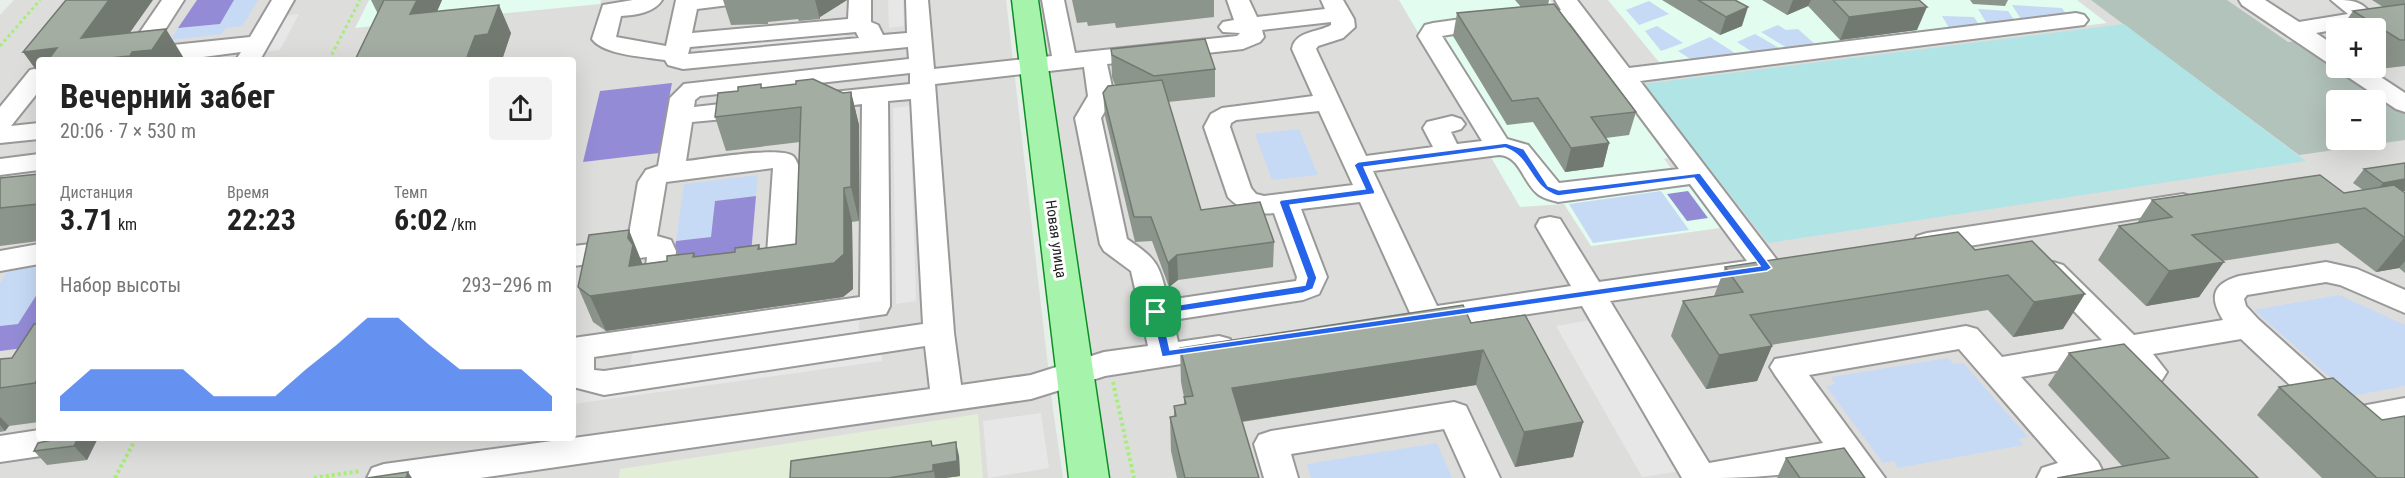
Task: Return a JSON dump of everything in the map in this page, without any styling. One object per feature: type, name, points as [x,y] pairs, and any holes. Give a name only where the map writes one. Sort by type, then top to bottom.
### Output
[{"type":"main road","name":"Новая улица","points":[[1025,0],[1075,372],[1081,477]]},
{"type":"street","points":[[173,0],[139,51],[154,54],[253,51],[283,0]]},
{"type":"street","points":[[651,0],[635,8],[613,5],[604,36],[607,42],[678,48]]},
{"type":"street","points":[[721,0],[687,2],[677,60],[692,62],[866,34],[920,68]]},
{"type":"street","points":[[860,0],[866,34]]},
{"type":"street","points":[[917,0],[939,333],[946,398]]},
{"type":"street","points":[[1053,0],[1064,54]]},
{"type":"street","points":[[1064,54],[1093,59],[1243,42],[1252,38],[1238,0]]},
{"type":"street","points":[[2250,0],[2326,51]]},
{"type":"street","points":[[2295,30],[2363,18],[2358,10],[2342,0]]},
{"type":"street","points":[[671,171],[686,93],[701,87],[920,68],[1033,66],[1064,54],[1249,25],[1336,7],[1344,23],[1339,32],[1311,39],[1305,43],[1304,49],[1371,192],[1415,320],[1779,266],[1697,175],[1571,8],[1530,20],[1504,10],[1438,28],[1430,36],[1499,147]]},
{"type":"street","points":[[1622,76],[2076,20]]},
{"type":"street","points":[[1093,59],[1098,71],[1101,96],[1088,118],[1114,244],[1145,268],[1166,354]]},
{"type":"street","points":[[680,116],[875,95],[920,68]]},
{"type":"street","points":[[2365,78],[2405,104]]},
{"type":"street","points":[[6,116],[36,79]]},
{"type":"street","points":[[875,95],[875,306]]},
{"type":"street","points":[[1329,102],[1231,113],[1218,121],[1217,126],[1241,196],[1254,203],[1284,202],[1371,192]]},
{"type":"street","points":[[6,116],[36,107]]},
{"type":"street","points":[[1449,153],[1436,128],[1452,123]]},
{"type":"street","points":[[0,135],[36,130]]},
{"type":"street","points":[[1358,165],[1512,146],[1521,151],[1545,188],[1558,193],[1697,175]]},
{"type":"street","points":[[641,247],[652,182],[656,176],[671,171],[768,159],[784,162],[786,168],[779,260],[769,266],[736,270]]},
{"type":"street","points":[[0,166],[36,162]]},
{"type":"street","points":[[1907,246],[2207,199]]},
{"type":"street","points":[[1156,312],[1303,290],[1309,287],[1312,278],[1284,202]]},
{"type":"street","points":[[1550,226],[1699,478],[1858,465]]},
{"type":"street","points":[[2012,230],[2169,389]]},
{"type":"street","points":[[576,256],[651,245],[662,247],[659,273],[664,279],[703,274]]},
{"type":"street","points":[[0,261],[36,255]]},
{"type":"street","points":[[2405,302],[2347,276],[2326,272],[2239,286],[2229,294],[2228,303],[2235,316],[2350,421],[2405,411]]},
{"type":"street","points":[[890,339],[887,314],[883,309],[875,306],[576,349],[576,370],[580,377],[589,382],[604,383],[939,333]]},
{"type":"street","points":[[1996,370],[2247,327]]},
{"type":"street","points":[[1858,465],[1786,367],[1966,336],[2086,472],[2054,478]]},
{"type":"street","points":[[384,478],[510,469],[946,398],[1031,387],[1104,364],[1249,343]]},
{"type":"street","points":[[1281,478],[1271,444],[1454,415],[1483,478]]},
{"type":"street","points":[[0,449],[55,441]]},
{"type":"path","points":[[0,46],[40,0]]},
{"type":"path","points":[[331,57],[360,0]]},
{"type":"path","points":[[115,478],[134,441]]},
{"type":"shaded area","points":[[14,0],[1006,0],[1053,410],[1063,478],[0,478],[0,15]]},
{"type":"shaded area","points":[[197,0],[234,0],[220,24],[178,28]]},
{"type":"shaded area","points":[[234,0],[258,0],[243,26],[226,28],[222,34],[170,40],[178,28],[220,24]]},
{"type":"shaded area","points":[[369,0],[601,0],[600,4],[355,28]]},
{"type":"shaded area","points":[[888,0],[903,0],[904,26],[889,28]]},
{"type":"shaded area","points":[[1038,0],[2405,0],[2405,478],[1107,478]]},
{"type":"shaded area","points":[[1399,0],[1550,0],[1668,158],[1664,159],[1685,187],[1689,186],[1720,228],[1591,246],[1564,204],[1520,207]]},
{"type":"shaded area","points":[[1608,0],[2077,0],[2107,23],[1672,78]]},
{"type":"shaded area","points":[[2091,0],[2227,0],[2288,42],[2298,41],[2326,60],[2326,78],[2352,78],[2370,90],[2326,90],[2326,150],[2334,150],[2299,155]]},
{"type":"shaded area","points":[[1649,1],[1669,14],[1639,25],[1626,10]]},
{"type":"shaded area","points":[[2012,5],[2062,8],[2069,18],[2024,24]]},
{"type":"shaded area","points":[[1978,9],[2008,11],[2017,24],[1989,27]]},
{"type":"shaded area","points":[[299,14],[280,50],[264,52],[284,16]]},
{"type":"shaded area","points":[[1942,16],[1974,17],[1981,28],[1951,31]]},
{"type":"shaded area","points":[[2124,24],[2306,161],[1768,243],[1643,84]]},
{"type":"shaded area","points":[[1778,25],[1786,30],[1798,29],[1816,45],[1787,48],[1761,32]]},
{"type":"shaded area","points":[[1657,26],[1683,43],[1661,51],[1645,31]]},
{"type":"shaded area","points":[[846,30],[846,37],[702,51],[703,44]]},
{"type":"shaded area","points":[[1755,34],[1781,49],[1754,53],[1737,42]]},
{"type":"shaded area","points":[[1710,37],[1738,55],[1692,60],[1678,51]]},
{"type":"shaded area","points":[[672,83],[659,153],[583,162],[600,91]]},
{"type":"shaded area","points":[[2386,101],[2405,114],[2405,140],[2386,143]]},
{"type":"shaded area","points":[[910,106],[916,301],[896,304],[893,108]]},
{"type":"shaded area","points":[[1299,129],[1318,175],[1272,180],[1255,134]]},
{"type":"shaded area","points":[[758,175],[756,196],[715,201],[711,237],[676,241],[684,184]]},
{"type":"shaded area","points":[[1661,191],[1689,230],[1593,243],[1569,204]]},
{"type":"shaded area","points":[[1688,191],[1708,218],[1687,221],[1667,194]]},
{"type":"shaded area","points":[[756,196],[751,254],[672,264],[676,241],[711,237],[715,201]]},
{"type":"shaded area","points":[[36,262],[36,296],[18,324],[0,326],[0,283],[12,265]]},
{"type":"shaded area","points":[[2339,295],[2405,325],[2405,386],[2351,396],[2254,310]]},
{"type":"shaded area","points":[[36,296],[36,346],[0,351],[0,326],[18,324]]},
{"type":"shaded area","points":[[859,320],[859,350],[882,347],[882,361],[576,404],[576,389],[627,381],[633,350]]},
{"type":"shaded area","points":[[1591,320],[1681,471],[1642,477],[1556,326]]},
{"type":"shaded area","points":[[1948,358],[1954,364],[1963,363],[2028,437],[2018,439],[2023,445],[1898,468],[1894,461],[1883,463],[1826,386],[1835,384],[1831,377]]},
{"type":"shaded area","points":[[1041,413],[1049,468],[988,478],[983,421]]},
{"type":"shaded area","points":[[978,414],[983,478],[619,478],[620,469]]},
{"type":"shaded area","points":[[1437,443],[1452,478],[1311,478],[1307,464]]},
{"type":"building","points":[[66,0],[109,0],[81,38],[166,29],[152,50],[132,52],[130,56],[50,57],[57,48],[23,52]]},
{"type":"building","points":[[384,0],[417,0],[410,14],[499,5],[488,34],[475,36],[467,57],[356,57]]},
{"type":"building","points":[[1698,0],[1735,0],[1748,7],[1726,17]]},
{"type":"building","points":[[1833,0],[1919,0],[1927,7],[1849,17]]},
{"type":"building","points":[[1554,4],[1636,112],[1591,117],[1609,143],[1571,148],[1538,98],[1512,101],[1457,13]]},
{"type":"building","points":[[2405,4],[2405,40],[2400,40],[2386,31],[2386,18],[2364,18],[2353,11]]},
{"type":"building","points":[[1205,39],[1215,69],[1154,76],[1112,55],[1111,49]]},
{"type":"building","points":[[813,79],[843,93],[851,92],[851,187],[844,188],[844,254],[834,263],[590,296],[578,287],[589,235],[629,230],[628,238],[633,245],[629,266],[667,261],[667,256],[694,253],[693,257],[735,252],[735,248],[759,245],[758,249],[796,244],[801,107],[715,117],[718,93],[738,91],[738,87],[761,84],[761,88],[796,84],[796,81]]},
{"type":"building","points":[[1162,80],[1201,210],[1260,202],[1274,242],[1177,255],[1168,263],[1151,217],[1134,217],[1103,93],[1108,86]]},
{"type":"building","points":[[2405,163],[2405,179],[2383,183],[2364,169]]},
{"type":"building","points":[[36,174],[36,204],[0,208],[0,178]]},
{"type":"building","points":[[2320,175],[2344,193],[2394,185],[2405,193],[2405,238],[2365,208],[2192,235],[2224,262],[2169,271],[2119,226],[2172,217],[2152,200]]},
{"type":"building","points":[[1958,232],[1975,250],[2032,241],[2085,294],[2034,302],[2008,275],[1750,315],[1772,346],[1719,355],[1683,301],[1743,292],[1725,267]]},
{"type":"building","points":[[1463,305],[1471,323],[1525,315],[1583,422],[1524,432],[1483,350],[1232,388],[1259,478],[1185,478],[1170,417],[1176,416],[1174,406],[1186,404],[1184,397],[1193,396],[1180,348]]},
{"type":"building","points":[[36,324],[35,383],[0,388],[0,359],[12,358]]},
{"type":"building","points":[[2124,344],[2258,478],[2057,478],[2169,458],[2069,353]]},
{"type":"building","points":[[2333,378],[2382,420],[2405,416],[2405,478],[2377,478],[2279,387]]},
{"type":"building","points":[[76,441],[74,446],[34,451],[38,443]]},
{"type":"building","points":[[931,441],[932,446],[956,442],[957,461],[933,465],[933,471],[888,478],[790,478],[791,461]]},
{"type":"building","points":[[1844,448],[1865,478],[1800,478],[1786,458]]},
{"type":"building","points":[[408,472],[406,478],[367,478]]},
{"type":"route","points":[[1506,146],[1512,146],[1521,151],[1545,188],[1558,193],[1697,175],[1767,268],[1166,354],[1156,312],[1303,290],[1309,287],[1312,278],[1284,202],[1371,192],[1358,165],[1506,146]]}]
